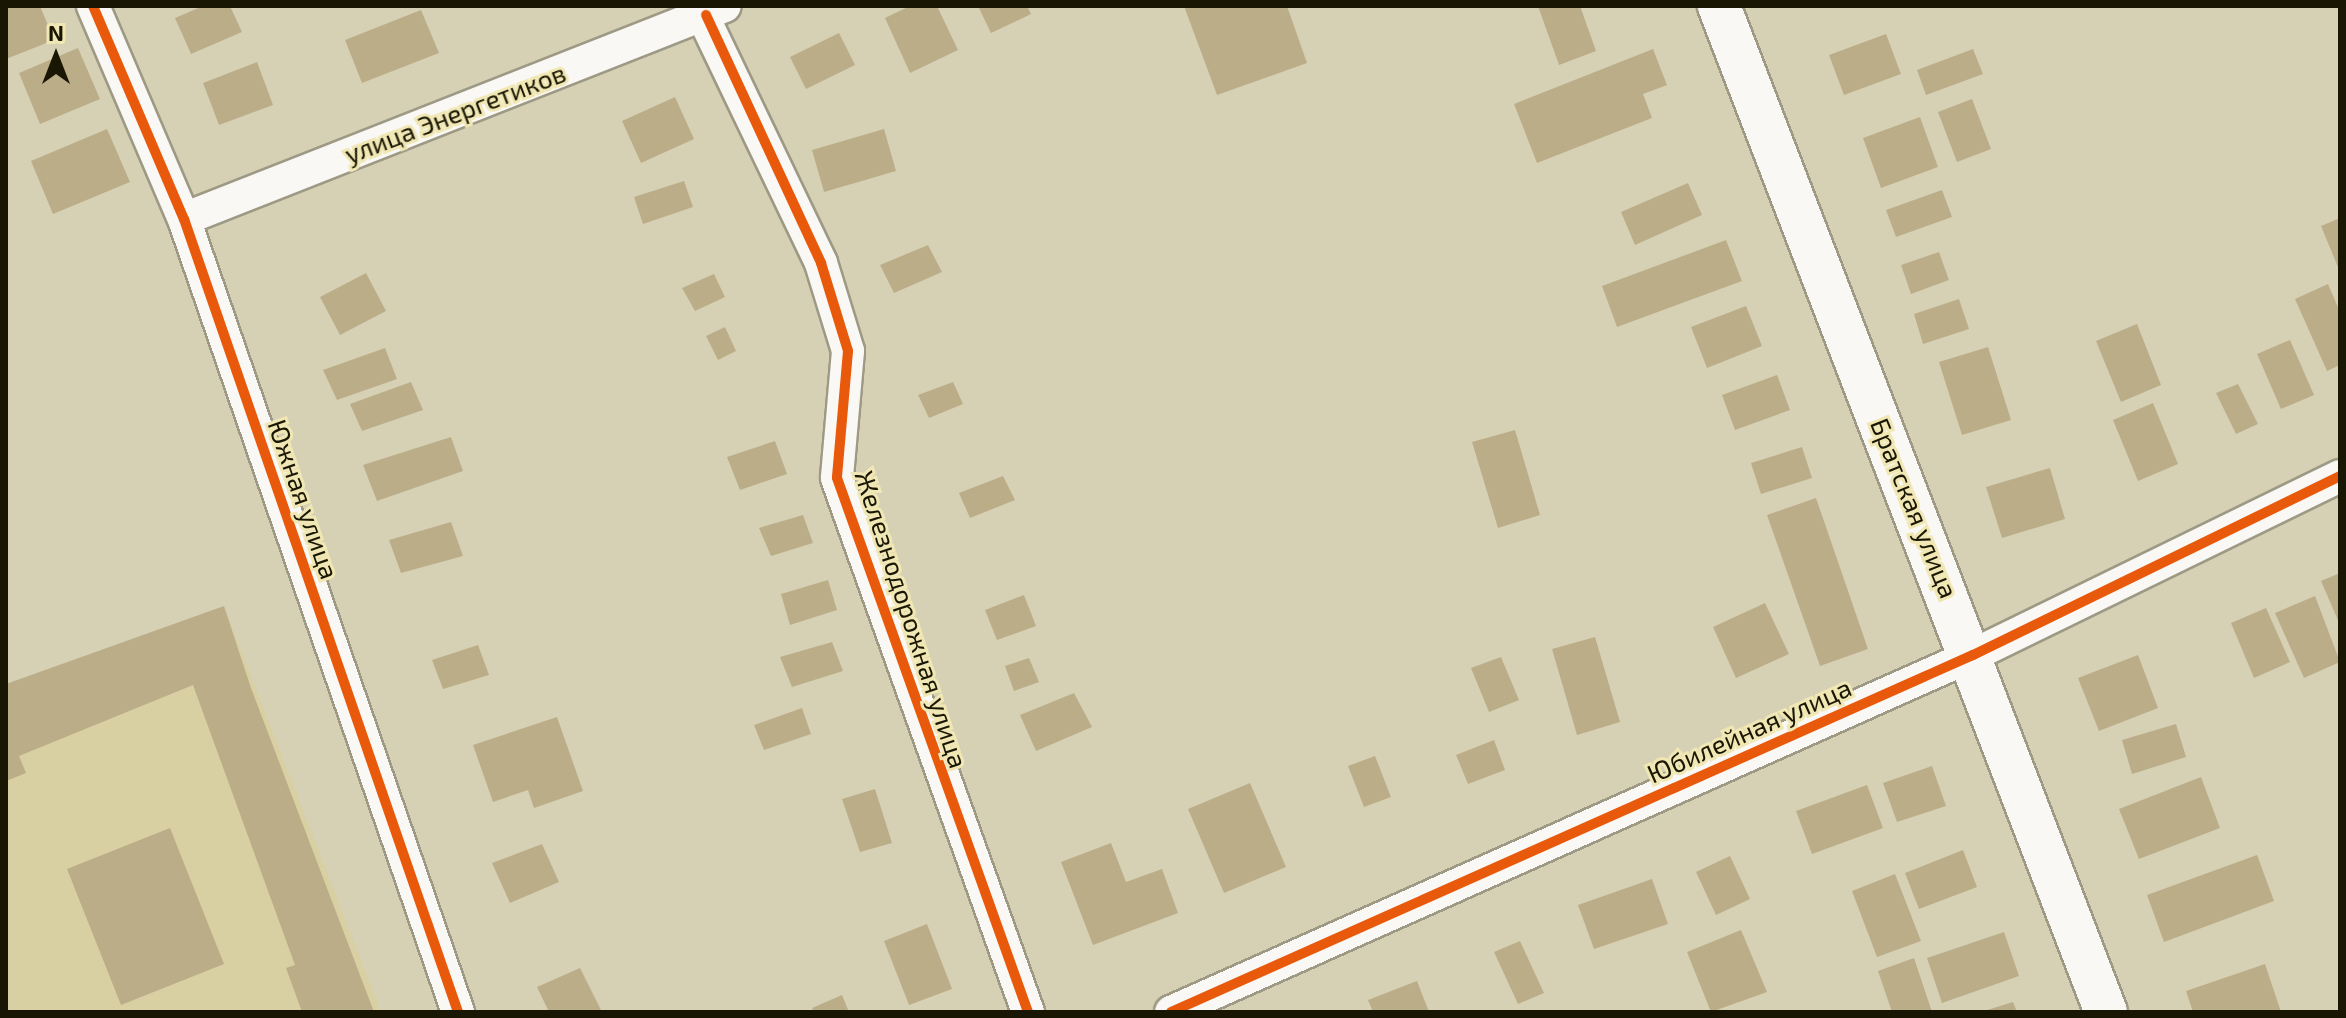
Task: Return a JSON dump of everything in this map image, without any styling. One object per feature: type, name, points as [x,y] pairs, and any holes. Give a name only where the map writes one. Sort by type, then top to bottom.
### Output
[{"type":"main road","name":"Братская улица","points":[[1719,6],[1973,655],[2106,1012]]},
{"type":"street","name":"Южная улица","points":[[93,6],[184,219],[458,1012]]},
{"type":"street","name":"улица Энергетиков","points":[[184,219],[710,9]]},
{"type":"street","name":"Железнодорожная улица","points":[[710,9],[821,263],[848,351],[837,478],[1028,1012]]},
{"type":"street","name":"Юбилейная улица","points":[[1171,1012],[1973,655],[2340,476]]},
{"type":"shaded area","points":[[224,606],[381,1012],[6,1012],[6,689]]},
{"type":"building","points":[[6,6],[40,6],[54,40],[6,59]]},
{"type":"building","points":[[203,6],[230,6],[242,32],[191,54],[175,18]]},
{"type":"building","points":[[910,6],[937,6],[958,50],[910,73],[885,18]]},
{"type":"building","points":[[978,6],[1027,6],[1031,14],[991,33]]},
{"type":"building","points":[[1184,6],[1287,6],[1307,63],[1217,95]]},
{"type":"building","points":[[1538,6],[1580,6],[1596,51],[1559,65]]},
{"type":"building","points":[[421,10],[439,53],[362,83],[345,40]]},
{"type":"building","points":[[839,33],[855,65],[806,89],[790,57]]},
{"type":"building","points":[[1886,34],[1901,74],[1844,95],[1829,55]]},
{"type":"building","points":[[78,48],[100,99],[40,124],[19,73]]},
{"type":"building","points":[[1653,49],[1667,85],[1643,94],[1652,118],[1537,163],[1514,104]]},
{"type":"building","points":[[1973,49],[1983,74],[1926,95],[1917,70]]},
{"type":"building","points":[[257,62],[273,105],[219,125],[203,83]]},
{"type":"building","points":[[675,97],[694,139],[641,163],[622,121]]},
{"type":"building","points":[[1972,99],[1991,149],[1957,162],[1938,112]]},
{"type":"building","points":[[1920,117],[1938,167],[1881,188],[1863,138]]},
{"type":"building","points":[[107,129],[130,182],[53,214],[31,161]]},
{"type":"building","points":[[884,129],[896,171],[824,192],[812,150]]},
{"type":"building","points":[[684,181],[693,207],[643,224],[634,197]]},
{"type":"building","points":[[1688,183],[1702,215],[1635,245],[1621,212]]},
{"type":"building","points":[[1942,190],[1952,217],[1896,237],[1886,210]]},
{"type":"building","points":[[2340,218],[2340,272],[2321,226]]},
{"type":"building","points":[[1726,240],[1742,281],[1617,327],[1602,286]]},
{"type":"building","points":[[928,245],[942,272],[894,293],[880,265]]},
{"type":"building","points":[[1939,252],[1949,280],[1911,294],[1901,265]]},
{"type":"building","points":[[366,273],[386,311],[340,335],[320,297]]},
{"type":"building","points":[[714,274],[725,297],[695,311],[682,288]]},
{"type":"building","points":[[2328,284],[2340,312],[2340,365],[2327,371],[2295,299]]},
{"type":"building","points":[[1959,299],[1969,329],[1923,344],[1914,314]]},
{"type":"building","points":[[1746,306],[1762,346],[1707,368],[1691,327]]},
{"type":"building","points":[[2137,324],[2161,385],[2121,402],[2096,341]]},
{"type":"building","points":[[725,327],[736,351],[718,360],[706,336]]},
{"type":"building","points":[[2290,340],[2314,395],[2281,409],[2257,354]]},
{"type":"building","points":[[1988,347],[2011,420],[1962,435],[1939,362]]},
{"type":"building","points":[[385,348],[397,379],[337,400],[323,370]]},
{"type":"building","points":[[1777,375],[1790,410],[1735,430],[1722,395]]},
{"type":"building","points":[[411,382],[423,410],[362,431],[350,404]]},
{"type":"building","points":[[953,382],[963,404],[929,418],[918,395]]},
{"type":"building","points":[[2238,384],[2258,424],[2236,434],[2216,393]]},
{"type":"building","points":[[2153,403],[2178,464],[2138,481],[2113,420]]},
{"type":"building","points":[[1515,430],[1540,515],[1498,528],[1472,442]]},
{"type":"building","points":[[451,437],[463,471],[377,501],[363,465]]},
{"type":"building","points":[[775,441],[787,474],[740,490],[727,457]]},
{"type":"building","points":[[1802,447],[1812,478],[1761,494],[1751,463]]},
{"type":"building","points":[[2050,468],[2065,519],[2002,538],[1986,487]]},
{"type":"building","points":[[1003,476],[1015,500],[970,518],[959,493]]},
{"type":"building","points":[[1816,498],[1868,649],[1820,666],[1767,515]]},
{"type":"building","points":[[803,515],[813,543],[771,556],[759,528]]},
{"type":"building","points":[[451,522],[463,556],[401,573],[389,540]]},
{"type":"building","points":[[2340,573],[2340,625],[2321,581]]},
{"type":"building","points":[[828,580],[837,610],[790,625],[781,594]]},
{"type":"building","points":[[1024,595],[1036,626],[997,640],[985,610]]},
{"type":"building","points":[[2315,596],[2340,662],[2304,678],[2275,613]]},
{"type":"building","points":[[1765,603],[1789,654],[1736,678],[1713,627]]},
{"type":"building","points":[[224,606],[251,688],[374,1012],[302,1012],[286,968],[295,965],[193,685],[19,756],[26,773],[6,781],[6,684]]},
{"type":"building","points":[[2266,608],[2290,662],[2254,678],[2231,623]]},
{"type":"building","points":[[1595,637],[1620,722],[1577,735],[1552,649]]},
{"type":"building","points":[[832,642],[843,671],[792,687],[780,657]]},
{"type":"building","points":[[478,645],[489,675],[443,689],[432,660]]},
{"type":"building","points":[[2138,655],[2158,708],[2099,731],[2078,678]]},
{"type":"building","points":[[1501,657],[1519,700],[1489,712],[1471,668]]},
{"type":"building","points":[[1029,658],[1039,682],[1014,691],[1005,666]]},
{"type":"building","points":[[1074,693],[1092,727],[1036,751],[1020,715]]},
{"type":"building","points":[[802,708],[811,734],[764,750],[754,725]]},
{"type":"building","points":[[557,717],[583,791],[534,808],[528,790],[493,802],[473,745]]},
{"type":"building","points":[[2176,724],[2186,757],[2132,774],[2122,740]]},
{"type":"building","points":[[1494,740],[1505,770],[1468,784],[1456,755]]},
{"type":"building","points":[[1375,756],[1391,797],[1364,807],[1348,766]]},
{"type":"building","points":[[1932,766],[1946,806],[1897,822],[1883,783]]},
{"type":"building","points":[[2201,777],[2220,828],[2139,859],[2119,809]]},
{"type":"building","points":[[1250,783],[1286,867],[1224,893],[1188,809]]},
{"type":"building","points":[[1867,785],[1883,828],[1812,854],[1796,811]]},
{"type":"building","points":[[875,789],[892,843],[860,852],[842,799]]},
{"type":"building","points":[[170,828],[224,964],[121,1005],[67,869]]},
{"type":"building","points":[[1111,843],[1126,882],[1162,869],[1178,913],[1093,945],[1061,862]]},
{"type":"building","points":[[542,844],[559,882],[510,903],[492,863]]},
{"type":"building","points":[[1963,850],[1977,887],[1919,909],[1905,873]]},
{"type":"building","points":[[2257,855],[2274,901],[2164,942],[2147,895]]},
{"type":"building","points":[[1730,856],[1750,899],[1716,915],[1696,872]]},
{"type":"building","points":[[1895,874],[1921,941],[1877,957],[1852,891]]},
{"type":"building","points":[[1652,879],[1668,924],[1594,949],[1578,905]]},
{"type":"building","points":[[927,924],[952,989],[909,1005],[884,941]]},
{"type":"building","points":[[1741,930],[1767,992],[1711,1012],[1687,952]]},
{"type":"building","points":[[2004,932],[2019,976],[1942,1003],[1927,958]]},
{"type":"building","points":[[1520,941],[1544,993],[1518,1004],[1494,952]]},
{"type":"building","points":[[1914,958],[1932,1012],[1892,1012],[1878,971]]},
{"type":"building","points":[[2265,964],[2281,1012],[2193,1012],[2186,991]]},
{"type":"building","points":[[580,968],[602,1012],[549,1012],[537,987]]},
{"type":"building","points":[[1417,981],[1429,1012],[1373,1012],[1368,1000]]},
{"type":"building","points":[[842,995],[849,1012],[814,1012],[812,1008]]},
{"type":"building","points":[[2013,1002],[2017,1012],[1984,1012],[1984,1011]]},
{"type":"cycle path","points":[[93,6],[184,219],[458,1012]]},
{"type":"cycle path","points":[[706,15],[821,263],[848,351],[837,478],[1028,1012]]},
{"type":"cycle path","points":[[1171,1012],[1973,655],[2340,476]]}]
